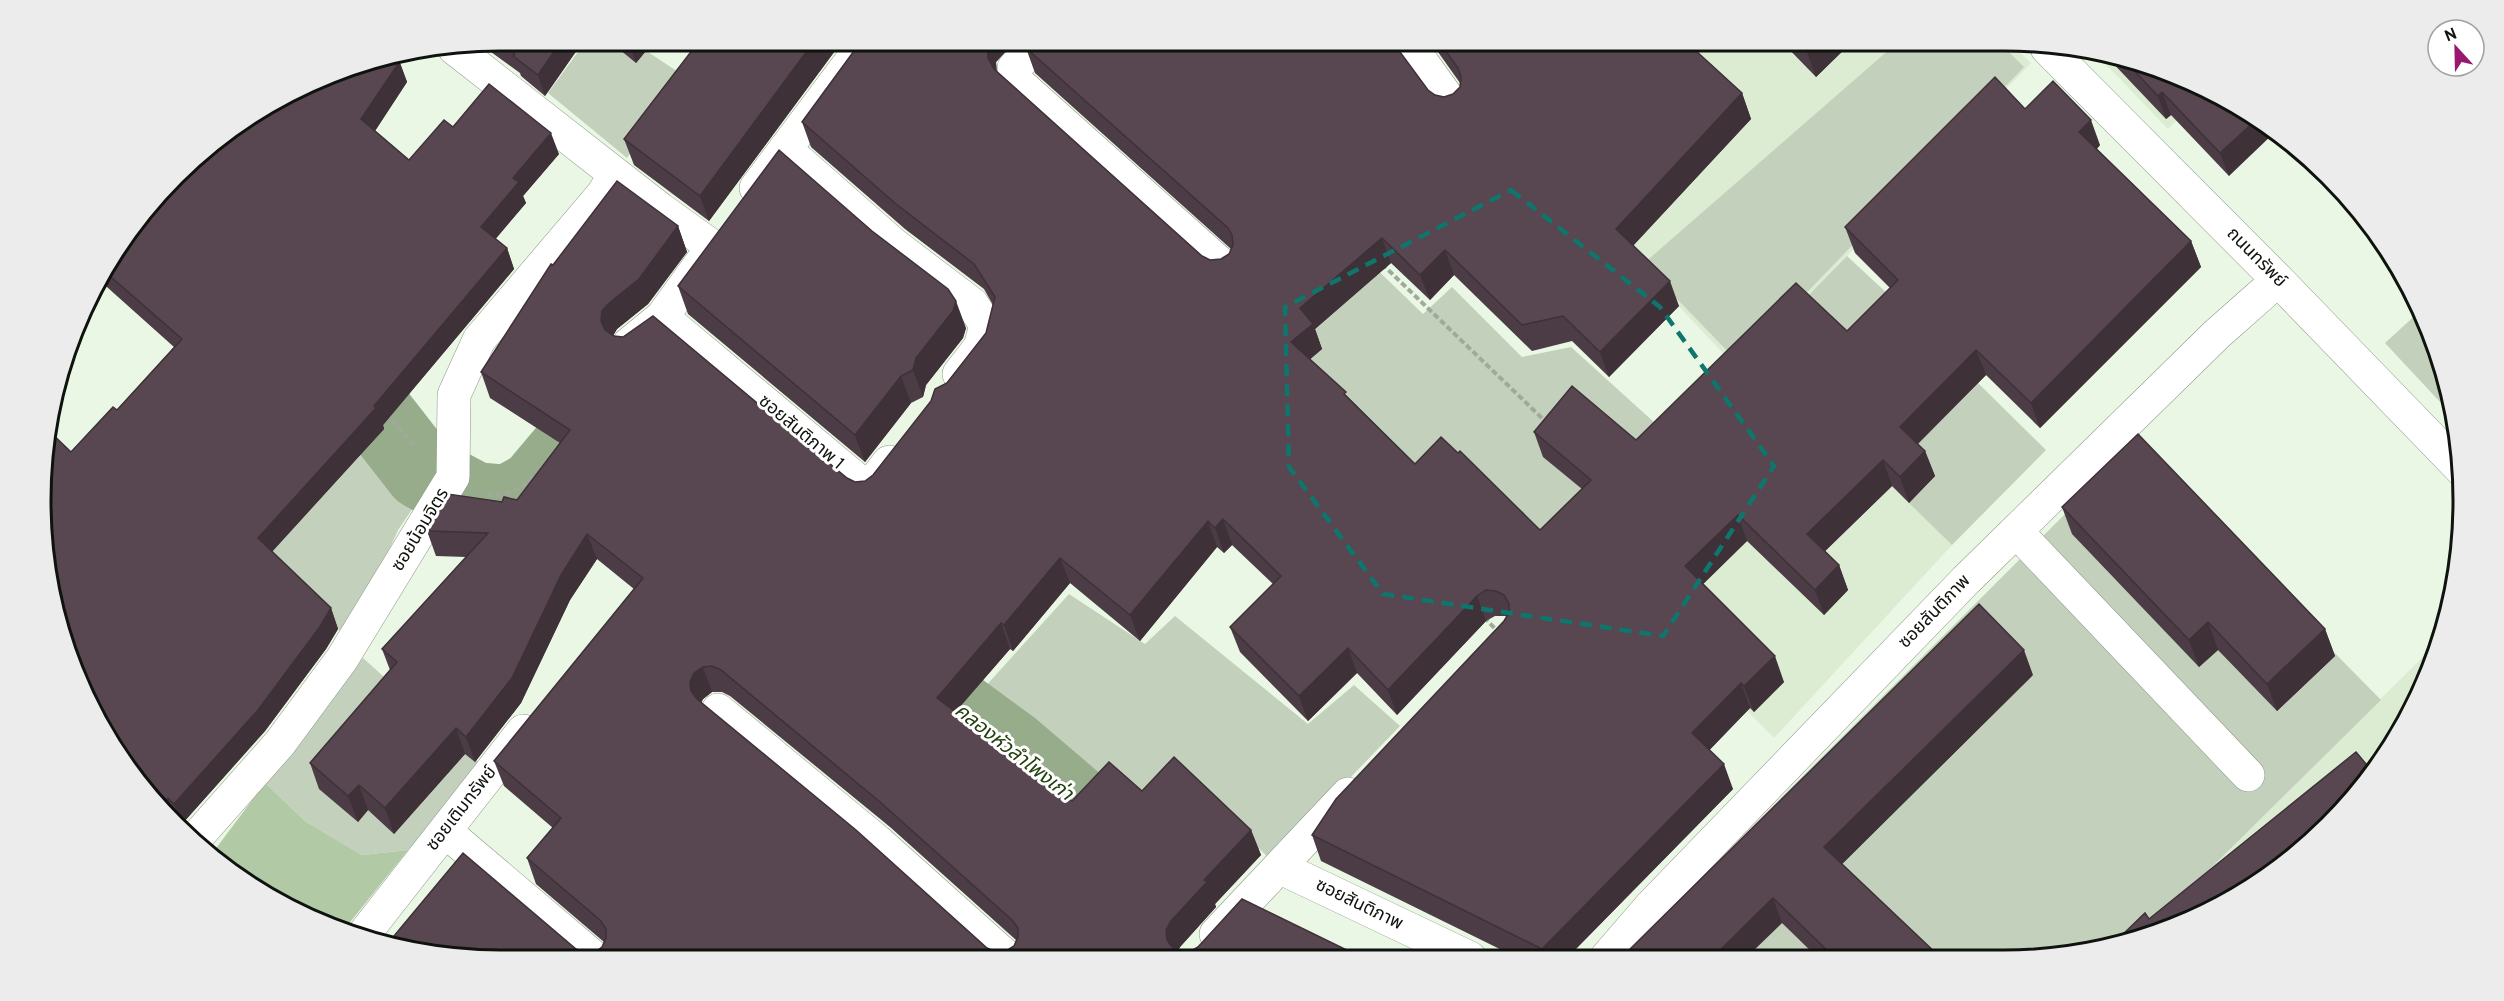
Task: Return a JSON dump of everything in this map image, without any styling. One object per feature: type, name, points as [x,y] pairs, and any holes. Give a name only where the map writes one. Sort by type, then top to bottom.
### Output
[{"type":"street","points":[[629,344],[662,317],[859,51]]},
{"type":"street","points":[[1031,51],[1014,68],[1016,81],[1224,267]]},
{"type":"street","points":[[1411,51],[1424,65],[1452,104]]},
{"type":"street","points":[[460,53],[713,247]]},
{"type":"street","name":"ถนนทรัพย์","points":[[2053,54],[2451,457]]},
{"type":"street","points":[[785,149],[893,244],[972,304],[986,325],[980,347],[941,397]]},
{"type":"street","name":"ซอยน้อมจิตร","points":[[200,834],[280,743],[342,659],[446,490],[454,395],[479,340],[603,194],[615,174]]},
{"type":"street","name":"ซอยสันติภาพ","points":[[1613,950],[1650,907],[2016,531],[2217,334],[2278,280]]},
{"type":"street","name":"ซอยสันติภาพ 1","points":[[662,317],[868,489],[904,442]]},
{"type":"street","points":[[2016,531],[2248,775]]},
{"type":"street","name":"ซอยเติมทรัพย์","points":[[368,930],[541,709]]},
{"type":"street","points":[[718,710],[877,841],[999,950]]},
{"type":"street","points":[[1202,950],[1370,772]]},
{"type":"street","points":[[445,831],[585,950]]},
{"type":"street","name":"ซอยสันติภาพ","points":[[1269,877],[1450,950]]},
{"type":"path","points":[[1381,263],[1554,429]]},
{"type":"path","points":[[385,411],[424,458],[446,490],[498,496],[526,485],[542,469]]},
{"type":"path","points":[[1477,609],[1500,634]]},
{"type":"path","points":[[952,709],[1010,752],[1044,781]]},
{"type":"highlighted area","points":[[1511,190],[1660,307],[1774,466],[1663,636],[1383,594],[1289,467],[1285,307]]},
{"type":"shaded area","points":[[579,51],[646,51],[683,75],[627,158],[548,93]]},
{"type":"shaded area","points":[[1599,51],[2003,51],[2019,52],[2031,63],[1758,349],[1952,545],[1774,738],[1569,530],[1738,369],[1619,243]]},
{"type":"shaded area","points":[[1888,51],[2008,51],[2024,67],[1739,363],[1643,264]]},
{"type":"shaded area","points":[[2105,63],[2148,75],[2201,96],[2168,129]]},
{"type":"shaded area","points":[[1337,231],[1423,314],[1452,287],[1522,357],[1571,347],[1666,433],[1488,610],[1215,428]]},
{"type":"shaded area","points":[[1847,256],[1904,309],[1859,354],[1803,301]]},
{"type":"shaded area","points":[[2414,317],[2429,356],[2442,404],[2385,343]]},
{"type":"shaded area","points":[[1978,383],[2046,450],[1952,545],[1909,503],[1934,476],[1909,452]]},
{"type":"shaded area","points":[[378,436],[428,486],[398,530],[349,639],[289,583],[269,555]]},
{"type":"shaded area","points":[[2132,447],[2381,700],[2154,924],[2120,935],[2033,949],[1692,950],[1660,919]]},
{"type":"shaded area","points":[[1069,594],[1145,644],[1175,616],[1308,724],[1354,685],[1400,726],[1271,860],[1224,815],[1150,812],[1099,801],[974,699]]},
{"type":"shaded area","points":[[2426,654],[2407,699],[2393,725],[2360,774],[2321,818],[2277,857],[2241,882],[2175,916],[2154,924]]},
{"type":"shaded area","points":[[363,658],[482,765],[408,850],[362,855],[305,821],[265,783]]},
{"type":"shaded area","points":[[265,783],[305,821],[362,855],[408,850],[349,924],[328,916],[276,890],[216,848]]},
{"type":"building","points":[[511,51],[554,51],[538,75],[513,56],[515,54]]},
{"type":"building","points":[[692,51],[807,51],[700,196],[624,139]]},
{"type":"building","points":[[854,51],[988,51],[988,58],[994,69],[1202,256],[1210,260],[1221,259],[1229,254],[1233,245],[1232,235],[1228,228],[1029,51],[1399,51],[1428,90],[1444,97],[1453,94],[1460,87],[1461,77],[1458,68],[1446,51],[1696,51],[1742,93],[1616,229],[1670,281],[1600,352],[1563,316],[1522,325],[1445,250],[1420,275],[1382,238],[1300,308],[1313,324],[1291,342],[1346,392],[1344,394],[1415,464],[1441,437],[1458,453],[1460,451],[1540,530],[1591,480],[1534,432],[1572,386],[1636,440],[1796,283],[1847,331],[1898,280],[1845,227],[1995,77],[2025,109],[2053,81],[2091,120],[2079,132],[2191,241],[2031,403],[1976,350],[1900,427],[1925,451],[1900,477],[1883,460],[1807,534],[1839,565],[1815,590],[1738,515],[1685,566],[1775,656],[1744,686],[1741,683],[1692,733],[1724,764],[1542,949],[1312,835],[1336,799],[1504,621],[1509,613],[1509,604],[1504,595],[1486,590],[1477,596],[1388,690],[1348,648],[1299,696],[1230,627],[1281,576],[1223,519],[1215,528],[1208,521],[1130,615],[1060,558],[1004,625],[1001,623],[937,698],[1072,801],[1109,762],[1142,791],[1174,757],[1251,830],[1204,880],[1207,882],[1171,921],[1166,930],[1167,940],[1177,950],[1008,950],[1014,946],[1018,937],[1018,928],[1012,920],[880,802],[721,670],[712,666],[703,667],[694,673],[690,682],[691,691],[697,699],[856,830],[992,950],[598,950],[606,938],[606,929],[600,920],[527,858],[561,818],[494,761],[643,578],[587,534],[561,575],[512,678],[466,737],[456,728],[385,808],[359,785],[348,796],[310,763],[397,662],[382,649],[488,533],[427,531],[441,493],[502,502],[504,497],[517,500],[570,430],[481,372],[551,264],[553,265],[617,181],[678,226],[639,279],[602,311],[601,321],[605,330],[614,336],[623,337],[653,316],[847,478],[855,482],[865,481],[873,475],[931,401],[935,389],[947,383],[986,333],[995,297],[974,264],[896,204],[802,122]]},
{"type":"building","points":[[399,63],[361,119],[409,160],[444,120],[453,127],[489,84],[551,133],[513,178],[519,182],[481,227],[507,248],[374,406],[376,408],[258,538],[331,608],[319,628],[258,710],[174,804],[168,798],[166,800],[163,797],[127,750],[111,725],[85,673],[66,617],[60,588],[52,530],[51,500],[56,437],[71,452],[113,407],[117,410],[182,339],[111,277],[144,227],[183,183],[227,144],[276,111],[328,85]]},
{"type":"building","points":[[2134,70],[2202,97],[2250,125],[2220,153],[2162,92],[2158,96]]},
{"type":"building","points":[[779,150],[872,231],[948,289],[956,301],[953,311],[916,358],[913,370],[901,376],[855,435],[678,286]]},
{"type":"building","points":[[2138,434],[2325,629],[2267,684],[2208,622],[2189,640],[2062,507]]},
{"type":"building","points":[[1979,604],[2024,650],[1824,847],[1933,950],[1827,950],[1773,898],[1720,950],[1629,950]]},
{"type":"building","points":[[2356,752],[2367,765],[2321,818],[2277,857],[2253,874],[2202,904],[2176,916],[2123,934],[2145,913],[2149,919]]},
{"type":"building","points":[[463,853],[578,950],[471,949],[393,937]]},
{"type":"building","points":[[1242,899],[1347,950],[1193,950]]},
{"type":"waterway","name":"คลองหัวลำโพงเก่า","points":[[167,199],[246,274],[366,400],[422,472],[475,500],[508,503],[535,488],[567,450],[576,447],[601,460]]},
{"type":"waterway","name":"คลองหัวลำโพงเก่า","points":[[872,646],[1013,749],[1152,868]]}]
